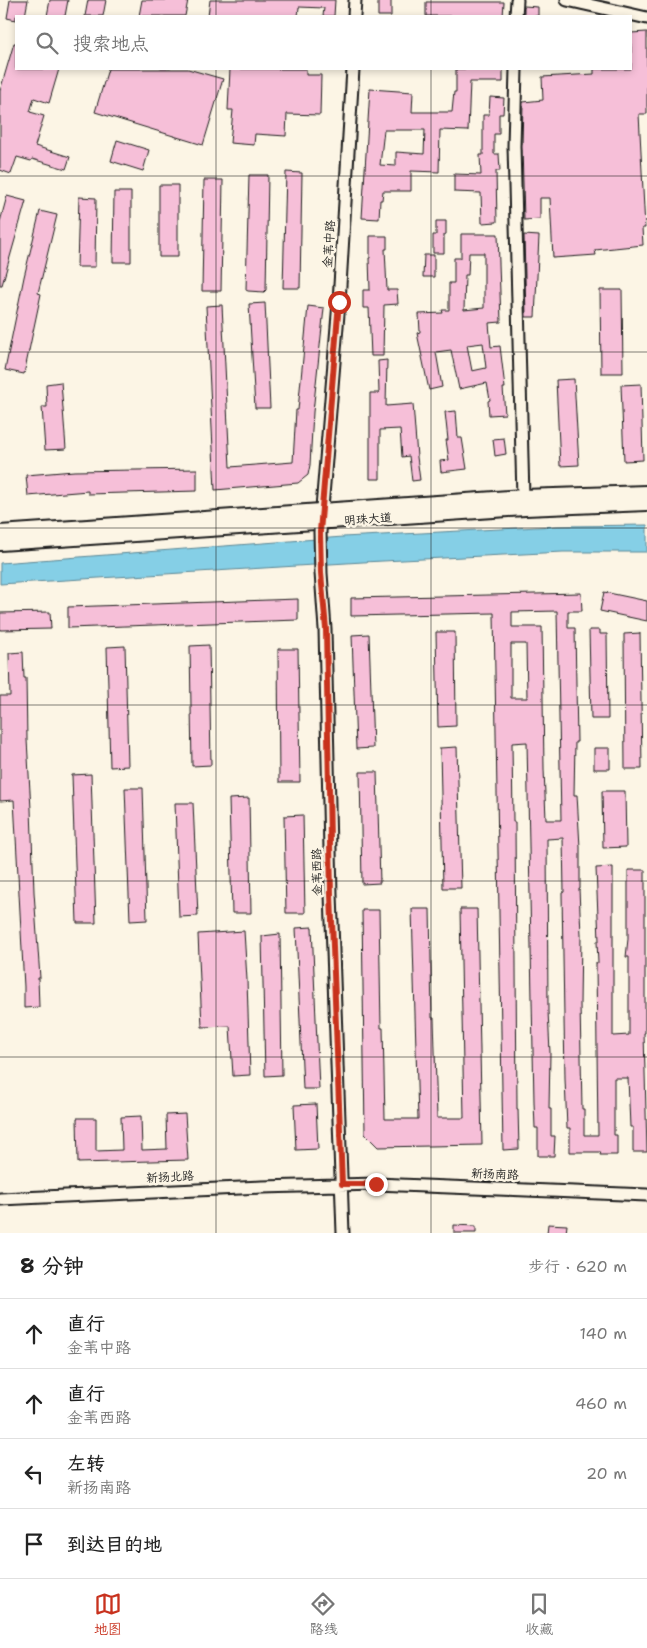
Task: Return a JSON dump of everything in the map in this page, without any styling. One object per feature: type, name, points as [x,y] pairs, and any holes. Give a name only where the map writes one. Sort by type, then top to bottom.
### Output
[{"type":"main road","name":"明珠大道","points":[[0,533],[320,522],[522,497],[647,493]]},
{"type":"main road","name":"明珠大道","points":[[0,543],[525,508],[647,503]]},
{"type":"street","points":[[354,15],[355,0]]},
{"type":"street","points":[[516,15],[517,0]]},
{"type":"street","points":[[567,0],[647,18]]},
{"type":"street","name":"金苇中路","points":[[320,522],[339,302],[353,70]]},
{"type":"street","points":[[516,70],[515,165],[522,497]]},
{"type":"street","name":"金苇西路","points":[[320,522],[321,573],[326,629],[331,894],[343,1233]]},
{"type":"street","name":"新扬南路","points":[[342,1184],[647,1195]]},
{"type":"street","name":"新扬北路","points":[[0,1199],[342,1184]]},
{"type":"water","points":[[647,525],[647,552],[563,552],[0,584],[0,563],[343,537],[558,526]]},
{"type":"building","points":[[10,0],[28,0],[25,15],[15,15],[15,20],[7,18]]},
{"type":"building","points":[[50,0],[68,0],[65,15],[47,15]]},
{"type":"building","points":[[88,0],[106,0],[103,15],[85,15]]},
{"type":"building","points":[[142,0],[188,0],[185,15],[139,15]]},
{"type":"building","points":[[210,0],[335,0],[334,15],[323,15],[324,8],[299,7],[298,15],[208,15]]},
{"type":"building","points":[[378,0],[391,0],[391,15],[378,15]]},
{"type":"building","points":[[426,2],[504,2],[503,15],[426,15]]},
{"type":"building","points":[[524,6],[538,7],[538,15],[524,15]]},
{"type":"building","points":[[647,32],[647,114],[639,114],[645,228],[642,228],[643,245],[595,250],[596,255],[553,258],[550,198],[540,198],[540,219],[524,220],[523,102],[543,100],[542,77],[594,74],[594,70],[632,70],[632,33]]},
{"type":"building","points":[[14,43],[15,70],[59,70],[49,103],[34,98],[30,112],[44,116],[35,146],[70,157],[66,169],[32,159],[31,161],[17,157],[11,174],[0,170],[0,91]]},
{"type":"building","points":[[108,70],[192,70],[223,79],[203,145],[95,112]]},
{"type":"building","points":[[230,70],[306,70],[306,75],[321,75],[320,115],[287,114],[286,136],[255,134],[254,145],[230,143],[233,110],[228,110]]},
{"type":"building","points":[[456,70],[503,70],[503,82],[470,82],[468,131],[440,130],[439,172],[411,171],[411,191],[383,191],[382,200],[380,200],[379,219],[362,218],[370,89],[413,92],[412,112],[452,112],[454,92],[456,92]],"holes":[[[384,130],[425,130],[424,154],[396,152],[396,166],[380,165]]]},
{"type":"building","points":[[490,97],[504,98],[503,114],[499,114],[499,134],[494,134],[494,154],[499,154],[500,171],[496,171],[497,222],[482,223],[481,193],[454,192],[454,174],[481,175],[480,155],[483,155],[483,115],[489,115]]},
{"type":"building","points":[[117,140],[149,150],[143,171],[111,161]]},
{"type":"building","points":[[286,172],[302,173],[300,288],[283,288]]},
{"type":"building","points":[[249,175],[268,175],[266,290],[264,292],[246,290]]},
{"type":"building","points":[[204,180],[223,180],[221,291],[202,291]]},
{"type":"building","points":[[159,185],[178,185],[178,257],[159,257]]},
{"type":"building","points":[[114,192],[131,192],[131,262],[113,262]]},
{"type":"building","points":[[7,196],[26,201],[2,285],[0,285],[0,222]]},
{"type":"building","points":[[79,197],[96,198],[95,267],[77,267]]},
{"type":"building","points":[[40,211],[57,215],[38,293],[41,294],[24,374],[5,370]]},
{"type":"building","points":[[436,221],[446,221],[444,253],[433,253],[433,235],[436,235]]},
{"type":"building","points":[[461,234],[498,234],[501,322],[489,323],[491,347],[500,346],[505,388],[503,388],[505,414],[489,415],[488,401],[490,400],[487,383],[459,389],[451,350],[436,352],[442,387],[429,390],[417,333],[420,332],[419,314],[443,313],[442,310],[449,310],[449,283],[454,283],[454,258],[461,258]],"holes":[[[469,253],[484,253],[484,308],[464,310],[465,275],[468,275]],[[483,343],[486,368],[472,371],[467,345]]]},
{"type":"building","points":[[524,235],[539,236],[535,317],[526,317]]},
{"type":"building","points":[[370,236],[387,236],[387,249],[385,249],[387,290],[397,290],[398,304],[384,305],[383,356],[371,356],[369,308],[363,308],[363,290],[370,290]]},
{"type":"building","points":[[424,255],[434,255],[434,277],[423,277]]},
{"type":"building","points":[[600,290],[622,290],[623,373],[601,373]]},
{"type":"building","points":[[265,303],[270,408],[255,408],[249,304]]},
{"type":"building","points":[[222,305],[230,467],[293,462],[296,410],[298,410],[308,306],[324,308],[313,412],[310,465],[308,475],[298,483],[215,490],[206,306]]},
{"type":"building","points":[[387,360],[386,406],[413,404],[420,480],[412,481],[409,456],[402,457],[400,429],[380,430],[380,479],[370,479],[370,393],[379,393],[378,361]]},
{"type":"building","points":[[574,379],[579,465],[560,466],[556,380]]},
{"type":"building","points":[[61,382],[66,449],[45,450],[42,407],[47,407],[46,384]]},
{"type":"building","points":[[641,384],[643,460],[624,461],[621,385]]},
{"type":"building","points":[[456,411],[458,438],[462,438],[467,469],[441,472],[440,461],[449,460],[445,412]]},
{"type":"building","points":[[504,438],[506,454],[495,456],[493,439]]},
{"type":"building","points":[[197,469],[197,491],[88,494],[88,491],[28,496],[26,475],[74,471]]},
{"type":"building","points":[[604,592],[647,601],[647,621],[600,611]]},
{"type":"building","points":[[581,593],[582,611],[568,611],[568,628],[575,628],[577,742],[575,742],[574,795],[577,795],[580,847],[580,1004],[584,1135],[598,1135],[596,963],[598,963],[597,941],[599,941],[596,868],[613,867],[613,1036],[629,1035],[629,957],[626,957],[628,939],[628,870],[645,870],[644,1033],[647,1152],[633,1152],[633,1127],[630,1127],[628,1078],[614,1078],[614,1135],[617,1135],[617,1155],[600,1155],[601,1152],[570,1152],[570,1128],[567,1128],[565,1079],[563,838],[547,839],[549,1109],[551,1109],[551,1136],[555,1136],[554,1156],[538,1156],[538,1128],[535,1128],[534,1102],[527,742],[512,743],[513,822],[515,822],[517,1109],[519,1149],[503,1150],[494,613],[351,616],[351,598]],"holes":[[[557,611],[561,820],[546,820],[542,627],[512,627],[512,612]],[[511,644],[526,644],[527,698],[511,698]]]},
{"type":"building","points":[[298,599],[298,620],[68,628],[68,607]]},
{"type":"building","points":[[50,612],[51,629],[0,630],[0,613]]},
{"type":"building","points":[[589,630],[600,630],[600,634],[607,634],[608,719],[591,719]]},
{"type":"building","points":[[436,632],[455,632],[456,726],[438,727]]},
{"type":"building","points":[[640,633],[642,769],[625,769],[624,634]]},
{"type":"building","points":[[369,634],[373,748],[356,749],[352,635]]},
{"type":"building","points":[[209,645],[211,765],[192,766],[190,646]]},
{"type":"building","points":[[125,646],[128,766],[110,767],[107,647]]},
{"type":"building","points":[[278,649],[298,649],[300,782],[279,782]]},
{"type":"building","points":[[23,652],[24,678],[26,678],[34,892],[40,978],[38,978],[39,1007],[24,1008],[14,800],[0,801],[0,696],[10,696],[9,653]]},
{"type":"building","points":[[457,747],[461,888],[443,888],[440,748]]},
{"type":"building","points":[[594,748],[610,748],[610,769],[594,769]]},
{"type":"building","points":[[360,772],[377,772],[380,883],[362,884]]},
{"type":"building","points":[[91,774],[96,923],[77,923],[72,775]]},
{"type":"building","points":[[125,788],[143,788],[147,920],[130,921]]},
{"type":"building","points":[[602,791],[625,791],[626,847],[603,848]]},
{"type":"building","points":[[249,798],[251,913],[232,913],[229,799]]},
{"type":"building","points":[[175,803],[193,803],[198,916],[179,917]]},
{"type":"building","points":[[303,815],[305,913],[286,913],[284,816]]},
{"type":"building","points":[[412,909],[430,909],[432,1018],[434,1018],[437,1118],[464,1118],[460,909],[477,909],[482,1145],[378,1147],[365,1134],[362,910],[379,910],[385,1119],[418,1119]]},
{"type":"building","points":[[312,927],[319,1089],[303,1089],[296,928]]},
{"type":"building","points":[[244,931],[250,1075],[233,1076],[230,1026],[202,1027],[198,934]]},
{"type":"building","points":[[280,934],[282,1075],[265,1076],[262,936]]},
{"type":"building","points":[[316,1104],[318,1149],[296,1150],[294,1105]]},
{"type":"building","points":[[185,1114],[188,1160],[78,1163],[77,1118],[96,1118],[96,1151],[122,1150],[121,1117],[141,1116],[142,1150],[167,1149],[166,1115]]},
{"type":"building","points":[[548,1224],[567,1225],[566,1233],[547,1233]]},
{"type":"building","points":[[454,1225],[476,1226],[476,1233],[454,1233]]},
{"type":"route","points":[[339,302],[320,532],[321,573],[326,629],[331,894],[342,1184],[376,1184]]}]
